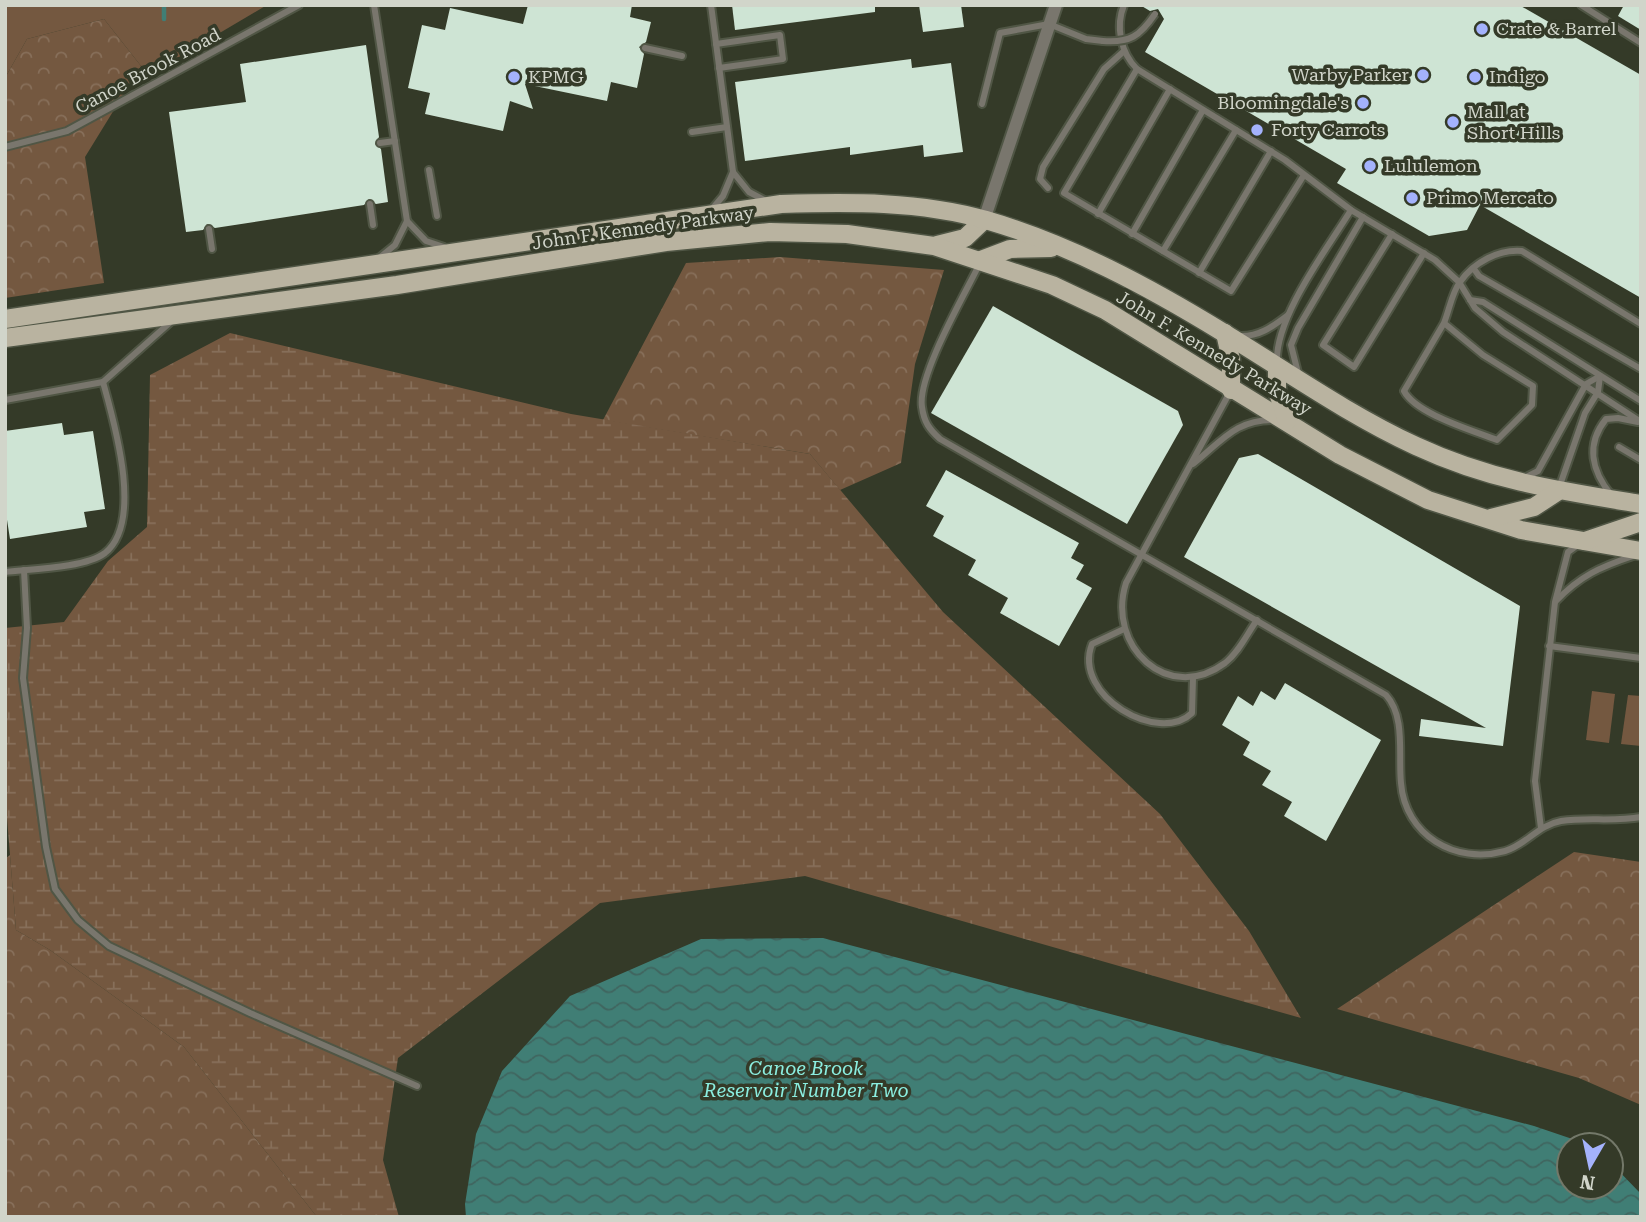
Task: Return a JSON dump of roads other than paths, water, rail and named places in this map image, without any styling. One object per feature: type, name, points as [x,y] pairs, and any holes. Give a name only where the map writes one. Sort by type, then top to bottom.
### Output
[{"type":"main road","name":"John F. Kennedy Parkway","points":[[5,319],[371,262],[773,205],[855,202],[920,208],[984,220],[1065,248],[1164,297],[1304,383],[1416,446],[1507,480],[1557,492],[1641,504]]},
{"type":"main road","points":[[934,246],[965,238],[984,220]]},
{"type":"main road","name":"John F. Kennedy Parkway","points":[[5,338],[397,285],[666,242],[770,232],[847,234],[934,246],[1052,285],[1105,310],[1340,455],[1428,500],[1487,519],[1580,543],[1641,552]]},
{"type":"main road","points":[[981,260],[1010,249],[1065,248]]},
{"type":"main road","points":[[1224,333],[1231,360],[1231,390]]},
{"type":"main road","points":[[1277,367],[1278,390],[1287,421]]},
{"type":"main road","points":[[1487,519],[1534,507],[1557,492]]},
{"type":"main road","points":[[1580,543],[1641,522]]},
{"type":"street","points":[[984,220],[1056,5]]},
{"type":"lane","name":"Canoe Brook Road","points":[[5,148],[67,131],[299,5]]},
{"type":"lane","points":[[374,5],[407,221],[426,241],[456,250]]},
{"type":"lane","points":[[708,214],[723,196],[733,172],[711,5]]},
{"type":"lane","points":[[1124,5],[1121,29],[1123,52],[1137,69],[1271,151],[1351,210],[1424,253],[1460,282],[1470,300],[1503,332],[1641,422]]},
{"type":"lane","points":[[1581,5],[1641,43]]},
{"type":"lane","points":[[982,104],[1000,33],[1049,24],[1086,39],[1120,42],[1140,36],[1154,14]]},
{"type":"lane","points":[[716,44],[780,35],[782,47],[783,59],[719,68]]},
{"type":"lane","points":[[645,48],[682,56]]},
{"type":"lane","points":[[1048,188],[1040,179],[1044,167],[1104,69],[1123,52]]},
{"type":"lane","points":[[1137,69],[1064,194],[1231,291],[1304,175]]},
{"type":"lane","points":[[1098,214],[1170,89]]},
{"type":"lane","points":[[1132,234],[1203,110]]},
{"type":"lane","points":[[692,132],[727,127]]},
{"type":"lane","points":[[1163,251],[1236,130]]},
{"type":"lane","points":[[380,144],[395,141]]},
{"type":"lane","points":[[1199,273],[1271,151]]},
{"type":"lane","points":[[429,170],[437,216]]},
{"type":"lane","points":[[733,172],[749,192],[773,205]]},
{"type":"lane","points":[[370,204],[373,225]]},
{"type":"lane","points":[[1277,367],[1276,349],[1289,314],[1351,210]]},
{"type":"lane","points":[[1304,383],[1295,369],[1291,345],[1363,217]]},
{"type":"lane","points":[[371,262],[395,245],[407,221]]},
{"type":"lane","points":[[209,229],[212,249]]},
{"type":"lane","points":[[1392,234],[1323,345],[1354,367],[1424,253]]},
{"type":"lane","points":[[1444,323],[1483,355],[1533,386],[1532,405],[1497,440],[1447,420],[1409,400],[1404,391],[1444,323],[1460,282],[1488,257],[1507,250],[1522,251],[1641,324]]},
{"type":"lane","points":[[981,260],[926,377],[921,404],[926,426],[940,439],[1378,689],[1393,703],[1398,723],[1403,803],[1412,821],[1425,835],[1462,854],[1482,855],[1524,844],[1541,828],[1559,821],[1641,817]]},
{"type":"lane","points":[[1474,269],[1479,276],[1641,369]]},
{"type":"lane","points":[[1470,300],[1483,302],[1641,401]]},
{"type":"lane","points":[[5,400],[103,382],[182,313]]},
{"type":"lane","points":[[1224,333],[1252,336],[1267,331],[1289,314]]},
{"type":"lane","points":[[1507,480],[1529,477],[1538,471],[1586,384],[1600,376]]},
{"type":"lane","points":[[1557,492],[1585,413],[1598,392],[1600,376]]},
{"type":"lane","points":[[5,572],[86,561],[106,552],[117,535],[126,510],[114,425],[103,382]]},
{"type":"lane","points":[[1231,390],[1125,583],[1120,600],[1127,640],[1145,661],[1159,670],[1193,678],[1226,662],[1257,620]]},
{"type":"lane","points":[[1615,500],[1596,473],[1592,453],[1597,431],[1606,419],[1641,422]]},
{"type":"lane","points":[[1189,468],[1240,425],[1249,421],[1287,421]]},
{"type":"lane","points":[[1619,447],[1641,460]]},
{"type":"lane","points":[[1541,828],[1535,781],[1555,602],[1568,552],[1580,543]]},
{"type":"lane","points":[[1555,602],[1576,580],[1603,566],[1641,552]]},
{"type":"lane","points":[[24,569],[27,628],[23,677],[46,847],[55,889],[78,920],[109,946],[250,1013],[417,1086]]},
{"type":"lane","points":[[1124,629],[1092,644],[1087,665],[1098,688],[1118,707],[1151,721],[1168,724],[1181,721],[1192,713],[1193,678]]},
{"type":"lane","points":[[1549,646],[1641,657]]},
{"type":"water","name":"Canoe Brook Reservoir Number Two","points":[[823,938],[1534,1126],[1555,1133],[1555,1201],[1625,1201],[1625,1177],[1641,1194],[1641,1217],[466,1217],[465,1204],[476,1134],[502,1071],[570,996],[701,939]]},
{"type":"waterway","points":[[164,5],[164,19]]},
{"type":"place","name":"Crate & Barrel","points":[[1482,29]]},
{"type":"place","name":"Warby Parker","points":[[1423,75]]},
{"type":"place","name":"KPMG","points":[[514,77]]},
{"type":"place","name":"Indigo","points":[[1475,77]]},
{"type":"place","name":"Bloomingdale's","points":[[1363,103]]},
{"type":"place","name":"Mall at Short Hills","points":[[1453,122]]},
{"type":"place","name":"Forty Carrots","points":[[1257,130]]},
{"type":"place","name":"Lululemon","points":[[1370,166]]},
{"type":"place","name":"Primo Mercato","points":[[1412,198]]}]
